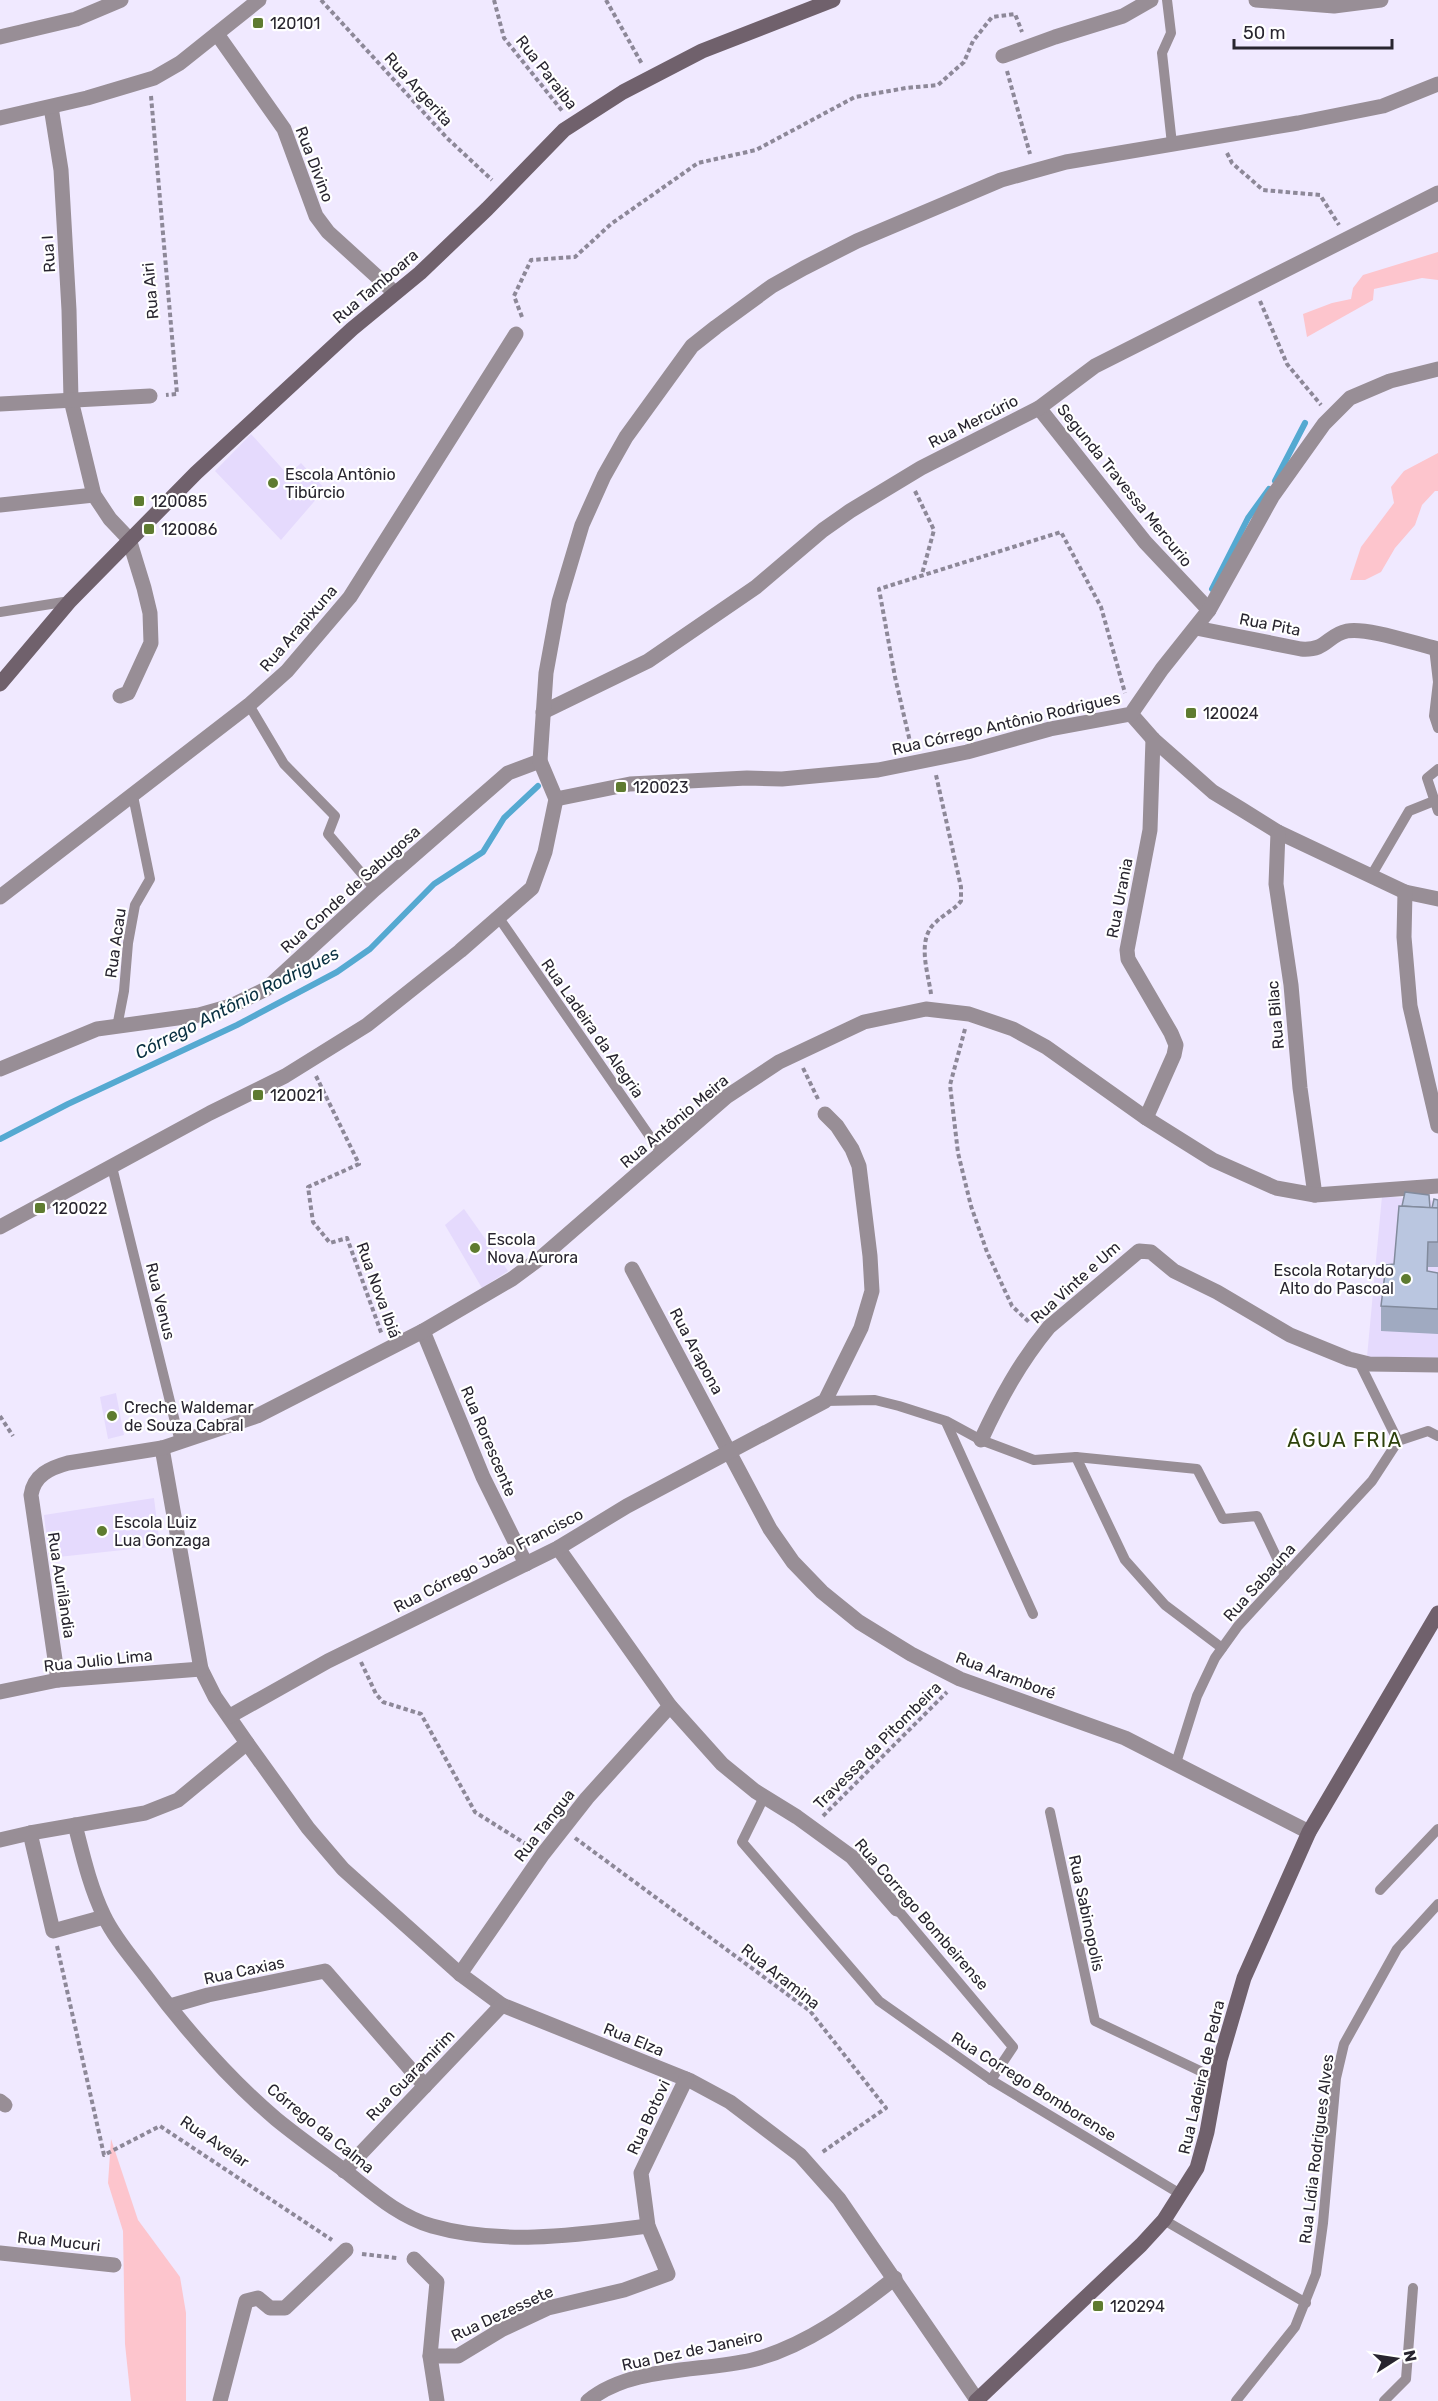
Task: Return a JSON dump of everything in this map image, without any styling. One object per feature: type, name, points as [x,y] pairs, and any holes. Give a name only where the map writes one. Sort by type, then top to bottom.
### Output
[{"type":"street","points":[[0,37],[76,19],[121,0]]},
{"type":"street","points":[[0,118],[51,107],[150,79],[180,63],[259,0]]},
{"type":"street","name":"Rua Tamboara","points":[[0,684],[70,601],[196,473],[352,328],[420,273],[572,124],[590,111],[702,51],[833,0]]},
{"type":"street","points":[[1003,56],[1123,16],[1151,0]]},
{"type":"street","points":[[1256,0],[1334,6],[1381,0]]},
{"type":"street","name":"Rua Divino","points":[[217,34],[284,129],[316,216],[328,232],[395,293]]},
{"type":"street","points":[[0,1227],[210,1113],[285,1076],[366,1025],[499,918],[532,888],[545,852],[556,799],[540,761],[543,712],[559,602],[582,525],[604,476],[626,437],[692,346],[772,286],[804,268],[857,241],[1001,180],[1066,162],[1383,106],[1438,84]]},
{"type":"street","name":"Rua I","points":[[51,107],[61,170],[69,310],[71,400],[94,495]]},
{"type":"street","name":"Rua Mercúrio","points":[[543,712],[648,661],[756,587],[841,518],[908,476],[1039,408],[1095,366],[1438,193]]},
{"type":"street","name":"Rua Arapixuna","points":[[0,897],[249,705],[287,671],[350,597],[516,334]]},
{"type":"street","name":"Rua Córrego Antônio Rodrigues","points":[[556,799],[630,784],[747,778],[782,779],[878,770],[967,752],[1050,729],[1131,714],[1162,669],[1209,610],[1272,496],[1331,417],[1350,398],[1390,381],[1438,369]]},
{"type":"street","points":[[0,404],[150,396]]},
{"type":"street","name":"Segunda Travessa Mercurio","points":[[1039,408],[1145,542],[1209,610]]},
{"type":"street","points":[[0,505],[94,495],[110,519],[129,539],[148,605],[151,643],[128,693],[120,696]]},
{"type":"street","name":"Rua Pita","points":[[1196,628],[1301,649],[1314,650],[1347,631],[1363,631],[1436,648]]},
{"type":"street","points":[[1131,714],[1153,739],[1213,792],[1278,832],[1405,892],[1438,899]]},
{"type":"street","name":"Rua Urania","points":[[1146,1118],[1174,1055],[1176,1045],[1128,959],[1127,950],[1150,830],[1153,739]]},
{"type":"street","name":"Rua Conde de Sabugosa","points":[[0,1069],[97,1029],[199,1016],[231,1006],[266,989],[375,889],[508,773],[540,761]]},
{"type":"street","name":"Rua Bilac","points":[[1278,832],[1276,884],[1291,985],[1300,1088],[1315,1195]]},
{"type":"street","points":[[1405,892],[1404,937],[1410,1005],[1438,1126]]},
{"type":"street","name":"Rua Antônio Meira","points":[[31,1495],[33,1483],[55,1467],[162,1448],[257,1416],[423,1331],[512,1279],[535,1262],[726,1097],[779,1062],[864,1022],[926,1009],[969,1014],[1013,1029],[1046,1047],[1146,1118],[1213,1160],[1276,1188],[1315,1195],[1438,1186]]},
{"type":"street","points":[[825,1114],[852,1149],[859,1166],[872,1291],[867,1314],[857,1338],[825,1401]]},
{"type":"street","name":"Rua Vinte e Um","points":[[981,1440],[1018,1367],[1042,1334],[1135,1252],[1143,1250],[1156,1255],[1174,1271],[1217,1292],[1290,1335],[1359,1362],[1438,1365]]},
{"type":"street","name":"Rua Arapona","points":[[632,1269],[729,1450]]},
{"type":"street","name":"Rua Rorescente","points":[[423,1331],[483,1477],[526,1564]]},
{"type":"street","name":"Rua Córrego João Francisco","points":[[230,1716],[354,1648],[558,1548],[627,1506],[825,1401]]},
{"type":"street","name":"Rua Elza","points":[[162,1448],[201,1669],[215,1697],[247,1743],[308,1828],[343,1869],[460,1974],[502,2005],[686,2079],[730,2102],[807,2162],[839,2199],[895,2277],[976,2401]]},
{"type":"street","name":"Rua Aramboré","points":[[729,1450],[770,1529],[793,1562],[822,1592],[859,1622],[910,1653],[960,1679],[1125,1738],[1176,1762],[1309,1832]]},
{"type":"street","name":"Rua Aurilândia","points":[[31,1495],[58,1680]]},
{"type":"street","name":"Rua Corrego Bombeirense","points":[[558,1548],[670,1707],[722,1764],[764,1797],[852,1857],[897,1909]]},
{"type":"street","name":"Rua Ladeira de Pedra","points":[[976,2401],[1141,2245],[1164,2220],[1182,2195],[1197,2168],[1207,2132],[1220,2060],[1244,1978],[1309,1832],[1438,1613]]},
{"type":"street","name":"Rua Julio Lima","points":[[0,1692],[58,1680],[201,1669]]},
{"type":"street","name":"Rua Tangua","points":[[460,1974],[562,1829],[670,1707]]},
{"type":"street","points":[[0,1840],[145,1814],[178,1800],[247,1743]]},
{"type":"street","name":"Córrego da Calma","points":[[75,1825],[92,1889],[104,1917],[119,1941],[170,2006],[214,2057],[276,2118],[393,2209],[431,2225],[463,2232],[555,2237],[648,2226]]},
{"type":"street","points":[[30,1833],[53,1931],[104,1917]]},
{"type":"street","name":"Rua Caxias","points":[[170,2006],[208,1995],[325,1971],[425,2086]]},
{"type":"street","name":"Rua Guaramirim","points":[[344,2171],[502,2005]]},
{"type":"street","name":"Rua Botovi","points":[[668,2274],[648,2226],[641,2174],[686,2079]]},
{"type":"street","points":[[220,2401],[246,2301],[258,2298],[270,2308],[285,2308],[346,2250]]},
{"type":"street","name":"Rua Mucuri","points":[[0,2253],[114,2265]]},
{"type":"street","points":[[414,2259],[437,2282],[430,2356],[437,2401]]},
{"type":"street","name":"Rua Dezessete","points":[[430,2356],[458,2356],[501,2330],[548,2308],[624,2290],[668,2274]]},
{"type":"street","name":"Rua Dez de Janeiro","points":[[588,2401],[624,2380],[753,2359],[798,2342],[856,2308],[895,2277]]},
{"type":"lane","points":[[1167,0],[1171,33],[1162,53],[1172,144]]},
{"type":"lane","points":[[0,612],[70,601]]},
{"type":"lane","points":[[1436,648],[1438,682],[1434,716],[1438,728]]},
{"type":"lane","points":[[249,705],[284,764],[335,816],[328,834],[375,889]]},
{"type":"lane","points":[[1371,876],[1409,811],[1436,806],[1426,778],[1438,769]]},
{"type":"lane","name":"Rua Acau","points":[[117,1027],[135,905],[150,879],[133,796]]},
{"type":"lane","name":"Rua Ladeira da Alegria","points":[[499,918],[662,1154]]},
{"type":"lane","name":"Rua Venus","points":[[112,1167],[180,1442]]},
{"type":"lane","points":[[1359,1362],[1398,1441],[1428,1431],[1438,1436]]},
{"type":"lane","name":"Rua Córrego João Francisco","points":[[825,1401],[875,1400],[946,1421],[981,1440],[1034,1460],[1076,1457],[1197,1469],[1223,1519],[1257,1516],[1285,1575]]},
{"type":"lane","points":[[946,1421],[1033,1614]]},
{"type":"lane","name":"Rua Sabauna","points":[[1176,1762],[1197,1696],[1215,1658],[1238,1626],[1372,1481],[1398,1441]]},
{"type":"lane","points":[[1076,1457],[1125,1560],[1165,1605],[1222,1648]]},
{"type":"lane","name":"Rua Corrego Bomborense","points":[[764,1797],[742,1842],[879,2001],[991,2080],[1182,2195]]},
{"type":"lane","name":"Rua Sabinopolis","points":[[1050,1812],[1095,2021],[1217,2079]]},
{"type":"lane","points":[[1380,1890],[1438,1829]]},
{"type":"lane","name":"Rua Lídia Rodrigues Alves","points":[[1236,2401],[1295,2327],[1316,2274],[1336,2078],[1344,2044],[1397,1949],[1438,1904]]},
{"type":"lane","name":"Rua Corrego Bombeirense","points":[[897,1909],[1013,2047],[991,2080]]},
{"type":"lane","points":[[1164,2220],[1306,2303]]},
{"type":"lane","points":[[1384,2401],[1406,2379],[1413,2288]]},
{"type":"path","name":"Rua Argerita","points":[[321,0],[447,138],[504,190]]},
{"type":"path","name":"Rua Paraiba","points":[[494,0],[504,38],[572,124]]},
{"type":"path","points":[[606,0],[650,78]]},
{"type":"path","points":[[516,334],[525,324],[513,296],[531,260],[575,257],[611,224],[698,163],[756,150],[855,97],[938,85],[964,62],[973,41],[992,17],[1015,14],[1028,47]]},
{"type":"path","points":[[1003,56],[1035,170]]},
{"type":"path","name":"Rua Airi","points":[[150,79],[177,394],[150,396]]},
{"type":"path","points":[[1217,136],[1232,163],[1263,190],[1320,195],[1347,238]]},
{"type":"path","points":[[1253,285],[1287,363],[1331,417]]},
{"type":"path","points":[[908,476],[934,530],[922,575]]},
{"type":"path","points":[[915,762],[895,677],[879,589],[1061,532],[1101,607],[1131,714]]},
{"type":"path","points":[[933,759],[961,887],[961,901],[946,916],[936,921],[924,940],[933,1010]]},
{"type":"path","points":[[969,1014],[950,1085],[958,1153],[977,1224],[1012,1306],[1042,1334]]},
{"type":"path","points":[[796,1054],[825,1114]]},
{"type":"path","name":"Rua Nova Ibiá","points":[[309,1061],[359,1164],[308,1187],[313,1222],[330,1243],[347,1238],[388,1350]]},
{"type":"path","points":[[0,1416],[14,1436]]},
{"type":"path","points":[[354,1648],[376,1694],[383,1702],[421,1714],[475,1812],[543,1854]]},
{"type":"path","name":"Travessa da Pitombeira","points":[[812,1828],[960,1679]]},
{"type":"path","name":"Rua Aramina","points":[[562,1829],[810,2011],[886,2108],[807,2162]]},
{"type":"path","name":"Rua Avelar","points":[[53,1931],[104,2155],[160,2126],[351,2253],[414,2259]]},
{"type":"shaded area","points":[[1438,252],[1438,280],[1422,278],[1374,289],[1373,300],[1307,337],[1303,314],[1332,303],[1351,299],[1353,288],[1363,275]]},
{"type":"shaded area","name":"Escola Antônio Tibúrcio","points":[[251,434],[288,475],[301,463],[325,489],[281,540],[215,471]]},
{"type":"shaded area","points":[[1438,453],[1438,491],[1435,491],[1422,505],[1415,525],[1395,548],[1381,572],[1365,580],[1350,580],[1361,547],[1394,503],[1391,487],[1404,471]]},
{"type":"shaded area","name":"Escola Rotarydo Alto do Pascoal","points":[[1382,1196],[1438,1201],[1438,1361],[1367,1357]]},
{"type":"shaded area","name":"Escola Nova Aurora","points":[[464,1209],[508,1271],[482,1288],[445,1225]]},
{"type":"shaded area","name":"Creche Waldemar de Souza Cabral","points":[[116,1393],[124,1435],[108,1439],[100,1397]]},
{"type":"shaded area","name":"Escola Luiz Lua Gonzaga","points":[[154,1498],[160,1546],[49,1558],[44,1515]]},
{"type":"shaded area","points":[[111,2139],[138,2220],[180,2277],[186,2313],[186,2401],[131,2401],[125,2344],[123,2231],[108,2183]]},
{"type":"building","points":[[1405,1192],[1429,1195],[1430,1208],[1402,1206]]},
{"type":"building","points":[[1434,1199],[1438,1200],[1438,1208],[1432,1208]]},
{"type":"building","points":[[1399,1206],[1438,1208],[1438,1242],[1428,1242],[1427,1271],[1438,1273],[1438,1309],[1381,1306],[1386,1265],[1394,1264]]},
{"type":"waterway","name":"Córrego Antônio Rodrigues","points":[[1275,481],[1305,423]]},
{"type":"waterway","name":"Córrego Antônio Rodrigues","points":[[1212,589],[1248,518],[1269,489]]},
{"type":"waterway","name":"Córrego Antônio Rodrigues","points":[[0,1139],[68,1104],[237,1025],[337,972],[370,949],[434,884],[483,852],[504,818],[538,786]]},
{"type":"place","name":"120101","points":[[258,23]]},
{"type":"place","name":"Escola Antônio Tibúrcio","points":[[273,483]]},
{"type":"place","name":"120085","points":[[139,501]]},
{"type":"place","name":"120086","points":[[149,529]]},
{"type":"place","name":"120024","points":[[1191,713]]},
{"type":"place","name":"120023","points":[[621,787]]},
{"type":"place","name":"120021","points":[[258,1095]]},
{"type":"place","name":"120022","points":[[40,1208]]},
{"type":"place","name":"Escola Nova Aurora","points":[[475,1248]]},
{"type":"place","name":"Escola Rotarydo Alto do Pascoal","points":[[1406,1279]]},
{"type":"place","name":"Creche Waldemar de Souza Cabral","points":[[112,1416]]},
{"type":"place","name":"Escola Luiz Lua Gonzaga","points":[[102,1531]]},
{"type":"place","name":"120294","points":[[1098,2306]]},
{"type":"district","name":"ÁGUA FRIA","points":[[1345,1440]]}]
